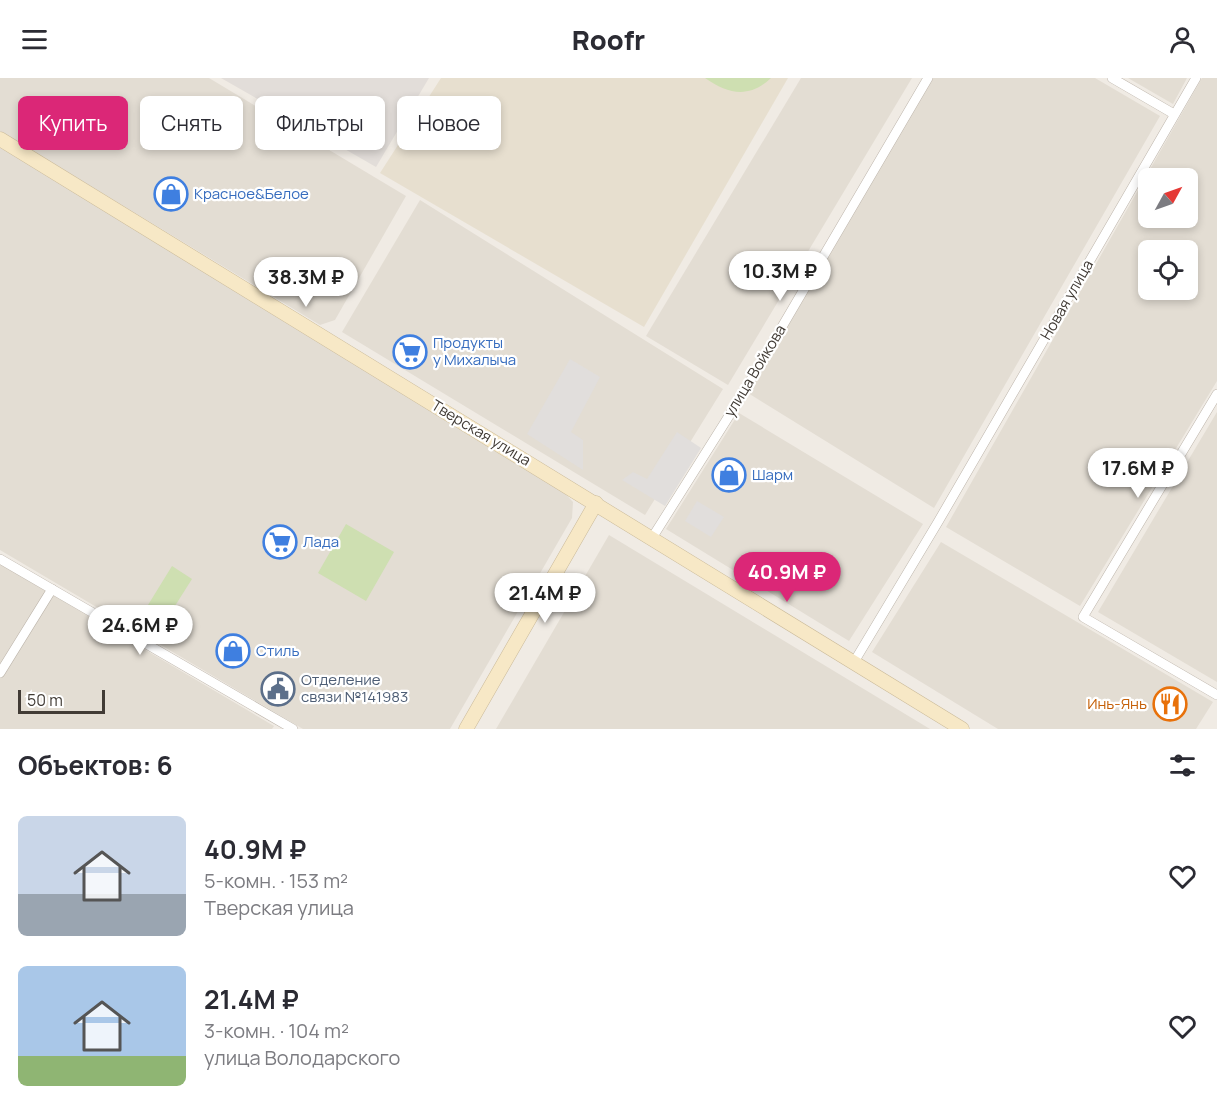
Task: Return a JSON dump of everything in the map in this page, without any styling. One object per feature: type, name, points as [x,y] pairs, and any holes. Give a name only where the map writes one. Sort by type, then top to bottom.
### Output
[{"type":"main road","name":"Тверская улица","points":[[0,139],[962,729]]},
{"type":"main road","points":[[466,729],[596,503]]},
{"type":"street","name":"улица Войкова","points":[[652,538],[739,400],[928,78]]},
{"type":"street","points":[[1112,78],[1174,114]]},
{"type":"street","name":"Новая улица","points":[[854,662],[1196,78]]},
{"type":"street","points":[[1217,394],[1083,617],[1217,695]]},
{"type":"street","points":[[0,559],[293,729]]},
{"type":"street","points":[[0,673],[52,589]]},
{"type":"shaded area","points":[[0,78],[209,78],[239,96],[140,96],[140,150],[243,150],[243,98],[255,106],[255,150],[329,150],[406,196],[335,320],[320,325],[31,150],[128,150],[128,96],[18,96],[18,142],[0,131]]},
{"type":"shaded area","points":[[221,78],[429,78],[418,96],[397,96],[397,132],[376,167],[346,150],[385,150],[385,96],[255,98]]},
{"type":"shaded area","points":[[441,78],[788,78],[644,327],[380,173],[397,147],[397,150],[501,150],[501,96],[429,96]]},
{"type":"shaded area","points":[[801,78],[912,78],[728,385],[646,336]]},
{"type":"shaded area","points":[[933,78],[1095,78],[1160,116],[934,508],[748,393]]},
{"type":"shaded area","points":[[1128,78],[1187,78],[1173,104]]},
{"type":"shaded area","points":[[1202,78],[1217,78],[1217,381],[1080,606],[946,527],[1138,190],[1138,228],[1198,228],[1198,168],[1151,168]]},
{"type":"shaded area","points":[[0,147],[561,489],[573,502],[572,518],[450,729],[303,729],[0,550]]},
{"type":"shaded area","points":[[420,200],[723,389],[645,515],[342,332]]},
{"type":"shaded area","points":[[570,359],[600,377],[571,432],[583,440],[583,470],[527,434]]},
{"type":"shaded area","points":[[1217,412],[1217,682],[1098,612]]},
{"type":"shaded area","points":[[739,413],[923,524],[849,641],[666,529]]},
{"type":"shaded area","points":[[677,432],[701,448],[665,506],[622,480],[633,472],[647,479]]},
{"type":"shaded area","points":[[697,501],[724,517],[711,537],[685,521]]},
{"type":"shaded area","points":[[609,535],[930,729],[496,729]]},
{"type":"shaded area","points":[[941,542],[1213,702],[1196,729],[998,729],[872,652]]},
{"type":"shaded area","points":[[0,564],[274,726],[272,729],[0,729]]},
{"type":"green space","points":[[705,78],[771,78],[755,89],[738,92],[722,88]]},
{"type":"green space","points":[[346,524],[394,552],[366,601],[318,573]]},
{"type":"green space","points":[[172,566],[192,579],[168,617],[148,605]]},
{"type":"place","name":"Красное&Белое","points":[[171,194]]},
{"type":"place","name":"Продукты у Михалыча","points":[[410,352]]},
{"type":"place","name":"Шарм","points":[[729,475]]},
{"type":"place","name":"Лада","points":[[280,542]]},
{"type":"place","name":"Стиль","points":[[233,651]]},
{"type":"place","name":"Отделение связи №141983","points":[[278,689]]},
{"type":"place","name":"Инь-Янь","points":[[1170,704]]}]
